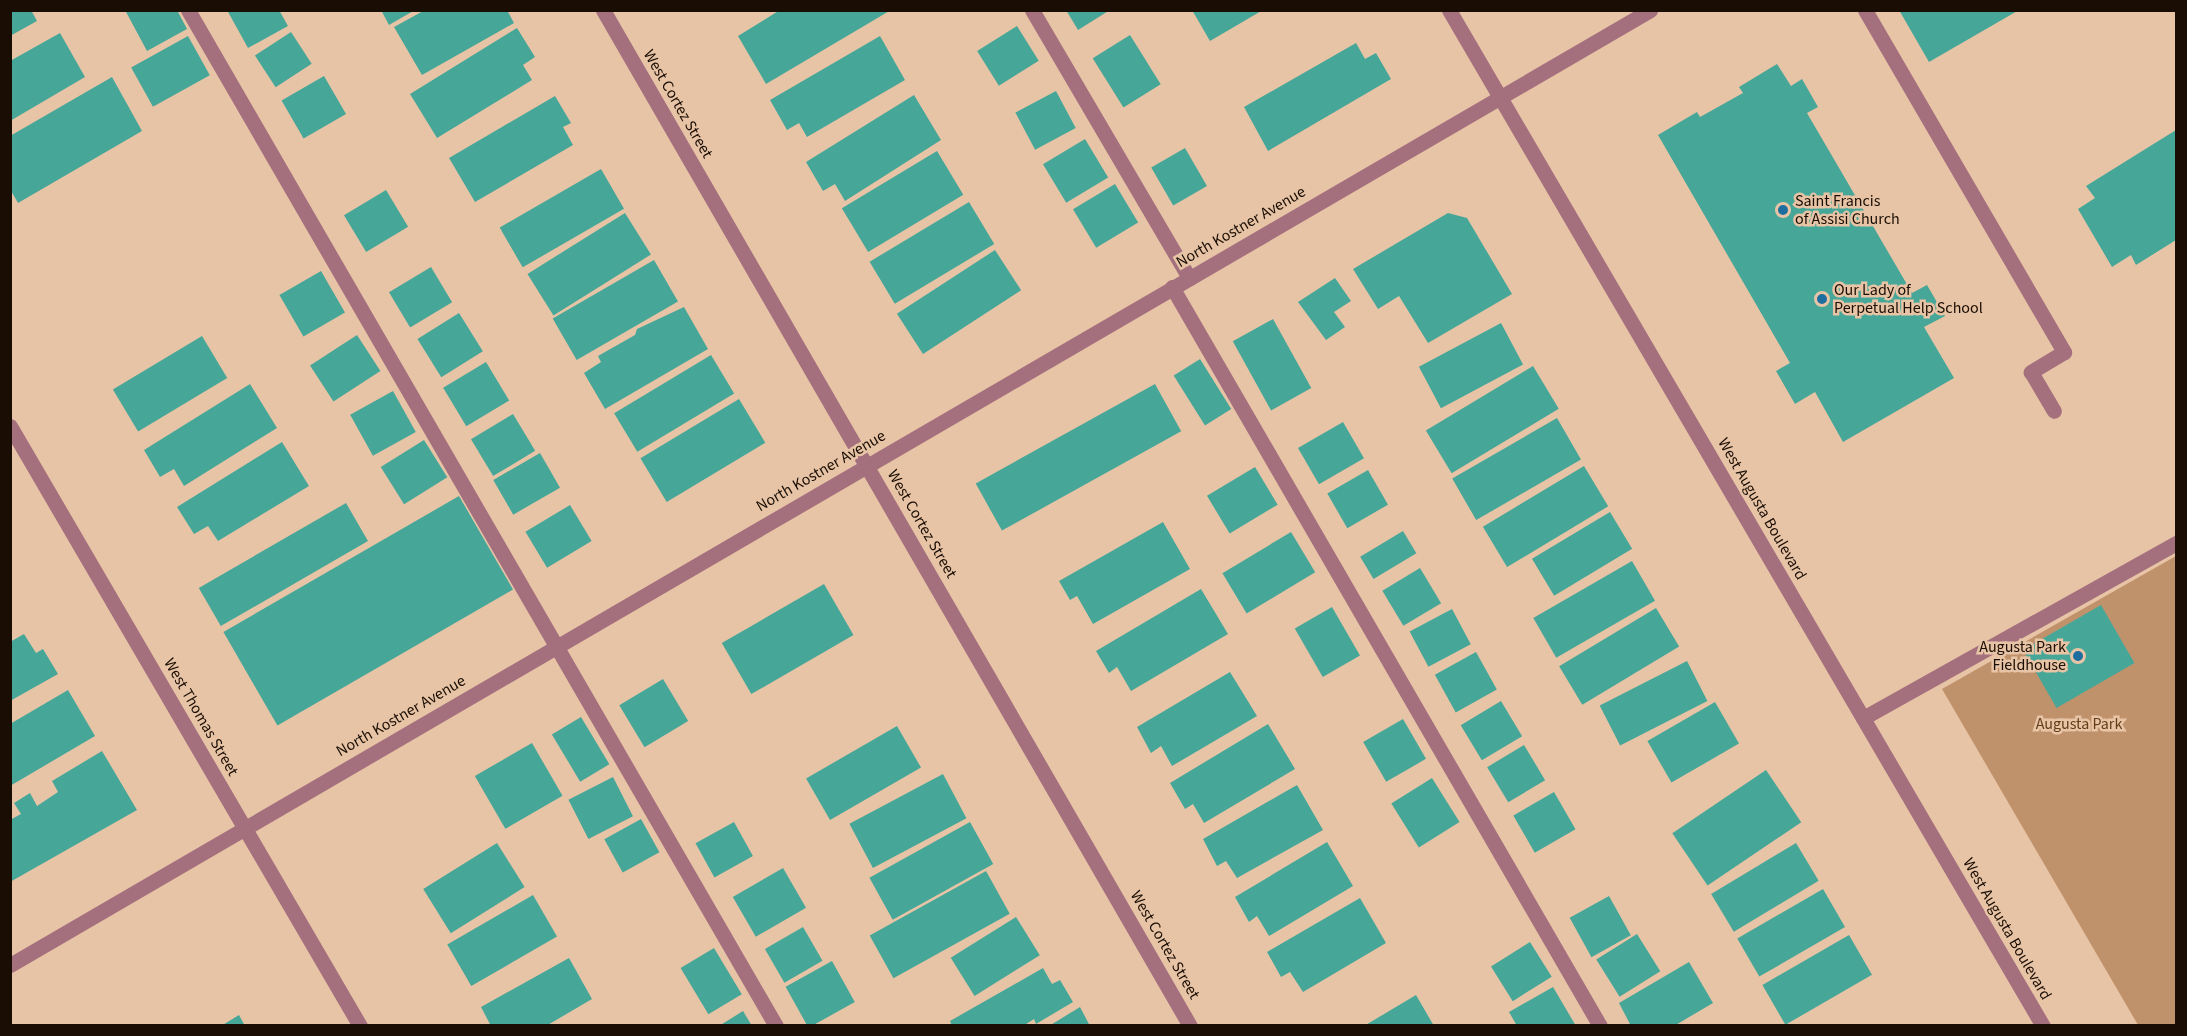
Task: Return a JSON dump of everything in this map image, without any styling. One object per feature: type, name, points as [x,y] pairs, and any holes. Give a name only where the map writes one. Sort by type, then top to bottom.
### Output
[{"type":"street","points":[[188,10],[555,648],[776,1026]]},
{"type":"street","name":"West Cortez Street","points":[[603,10],[1190,1026]]},
{"type":"street","points":[[1032,10],[1189,278]]},
{"type":"street","name":"West Augusta Boulevard","points":[[1449,10],[2043,1026]]},
{"type":"street","name":"North Kostner Avenue","points":[[10,965],[1650,10]]},
{"type":"street","points":[[1865,10],[2064,352],[2031,372],[2054,411]]},
{"type":"street","points":[[1172,287],[1600,1026]]},
{"type":"street","name":"West Thomas Street","points":[[10,426],[360,1026]]},
{"type":"street","points":[[1863,718],[2176,543]]},
{"type":"green space","name":"Augusta Park","points":[[2176,556],[2176,1025],[2138,1025],[1942,689]]},
{"type":"building","points":[[10,10],[31,10],[37,21],[10,36]]},
{"type":"building","points":[[125,10],[177,10],[187,29],[147,51]]},
{"type":"building","points":[[227,10],[279,10],[288,26],[248,48]]},
{"type":"building","points":[[381,10],[415,10],[389,25]]},
{"type":"building","points":[[425,10],[507,10],[514,23],[422,75],[394,27]]},
{"type":"building","points":[[780,10],[891,10],[766,84],[738,36]]},
{"type":"building","points":[[1066,10],[1110,10],[1078,30]]},
{"type":"building","points":[[1192,10],[1263,10],[1210,41]]},
{"type":"building","points":[[1899,10],[2019,10],[1929,62]]},
{"type":"building","points":[[1017,26],[1039,61],[999,86],[977,51]]},
{"type":"building","points":[[517,28],[535,57],[523,65],[532,80],[437,138],[410,94]]},
{"type":"building","points":[[291,32],[312,64],[276,87],[255,55]]},
{"type":"building","points":[[60,33],[85,77],[10,121],[10,61]]},
{"type":"building","points":[[1130,35],[1161,84],[1123,108],[1093,58]]},
{"type":"building","points":[[188,36],[210,75],[153,107],[131,68]]},
{"type":"building","points":[[880,36],[905,80],[807,137],[799,123],[787,130],[770,100]]},
{"type":"building","points":[[1356,43],[1365,59],[1376,53],[1391,79],[1268,151],[1244,107]]},
{"type":"building","name":"Saint Francis of Assisi Church","points":[[1777,64],[1791,86],[1802,79],[1818,107],[1807,113],[1912,293],[1927,285],[1945,316],[1924,327],[1954,378],[1843,442],[1815,392],[1795,404],[1776,371],[1790,363],[1658,135],[1697,112],[1700,117],[1743,93],[1739,87]]},
{"type":"building","points":[[324,76],[346,114],[304,139],[282,100]]},
{"type":"building","points":[[112,77],[142,131],[18,203],[10,189],[10,136]]},
{"type":"building","points":[[1056,91],[1076,128],[1035,150],[1015,113]]},
{"type":"building","points":[[914,95],[941,140],[845,201],[835,184],[823,191],[806,162]]},
{"type":"building","points":[[555,96],[571,123],[563,127],[573,145],[475,202],[449,158]]},
{"type":"building","points":[[2176,130],[2176,240],[2136,265],[2131,255],[2112,267],[2078,209],[2095,198],[2086,186]]},
{"type":"building","points":[[1085,139],[1108,178],[1066,203],[1043,164]]},
{"type":"building","points":[[1185,148],[1207,186],[1173,206],[1151,168]]},
{"type":"building","points":[[937,151],[963,195],[868,252],[842,208]]},
{"type":"building","points":[[601,169],[624,209],[523,267],[500,228]]},
{"type":"building","points":[[1115,184],[1138,223],[1096,248],[1073,209]]},
{"type":"building","points":[[386,190],[408,227],[366,252],[344,215]]},
{"type":"building","points":[[969,202],[994,244],[895,304],[870,262]]},
{"type":"building","points":[[625,213],[651,255],[553,315],[527,274]]},
{"type":"building","points":[[1448,213],[1467,218],[1512,294],[1428,343],[1399,296],[1378,309],[1353,269]]},
{"type":"building","points":[[995,250],[1021,290],[923,354],[897,314]]},
{"type":"building","points":[[654,260],[678,302],[577,360],[553,318]]},
{"type":"building","points":[[431,267],[452,302],[410,327],[389,292]]},
{"type":"building","points":[[321,271],[345,313],[303,337],[279,295]]},
{"type":"building","points":[[1335,278],[1351,301],[1334,312],[1345,327],[1326,340],[1298,302]]},
{"type":"building","points":[[684,307],[708,349],[605,409],[584,373],[601,362],[598,356],[635,335],[637,329]]},
{"type":"building","points":[[459,313],[483,351],[441,377],[417,339]]},
{"type":"building","points":[[1273,319],[1311,388],[1271,410],[1233,341]]},
{"type":"building","points":[[1501,323],[1523,364],[1441,408],[1419,367]]},
{"type":"building","points":[[357,335],[380,371],[333,402],[310,365]]},
{"type":"building","points":[[202,336],[227,378],[138,432],[113,390]]},
{"type":"building","points":[[711,355],[734,394],[637,452],[614,413]]},
{"type":"building","points":[[1200,359],[1231,409],[1205,425],[1174,375]]},
{"type":"building","points":[[486,362],[509,401],[466,426],[443,388]]},
{"type":"building","points":[[1533,366],[1559,409],[1452,473],[1426,430]]},
{"type":"building","points":[[250,384],[277,428],[184,486],[174,469],[160,477],[144,450]]},
{"type":"building","points":[[1155,384],[1181,431],[1002,531],[976,483]]},
{"type":"building","points":[[393,391],[416,432],[373,456],[350,415]]},
{"type":"building","points":[[739,399],[765,443],[667,502],[640,458]]},
{"type":"building","points":[[513,414],[535,451],[493,476],[471,439]]},
{"type":"building","points":[[1557,418],[1581,460],[1476,520],[1452,478]]},
{"type":"building","points":[[1343,422],[1364,458],[1319,484],[1298,448]]},
{"type":"building","points":[[424,440],[447,477],[404,504],[381,467]]},
{"type":"building","points":[[282,442],[309,486],[218,541],[208,526],[194,534],[177,507]]},
{"type":"building","points":[[540,453],[560,488],[513,515],[493,480]]},
{"type":"building","points":[[1584,466],[1608,506],[1507,567],[1483,527]]},
{"type":"building","points":[[1255,467],[1278,505],[1230,534],[1207,496]]},
{"type":"building","points":[[1368,470],[1388,505],[1347,528],[1327,494]]},
{"type":"building","points":[[459,496],[513,590],[277,726],[223,632]]},
{"type":"building","points":[[346,503],[368,541],[221,626],[199,588]]},
{"type":"building","points":[[570,505],[592,541],[547,568],[525,532]]},
{"type":"building","points":[[1610,512],[1632,549],[1554,596],[1532,559]]},
{"type":"building","points":[[1163,522],[1190,569],[1093,624],[1077,596],[1070,600],[1059,581]]},
{"type":"building","points":[[1403,531],[1416,553],[1374,579],[1360,557]]},
{"type":"building","points":[[1291,532],[1315,572],[1247,613],[1222,573]]},
{"type":"building","points":[[1632,561],[1655,601],[1556,658],[1533,618]]},
{"type":"building","points":[[1420,568],[1441,603],[1403,626],[1382,591]]},
{"type":"building","points":[[824,584],[854,635],[751,694],[722,643]]},
{"type":"building","points":[[1201,589],[1228,634],[1131,691],[1117,667],[1109,673],[1096,651]]},
{"type":"building","name":"Augusta Park Fieldhouse","points":[[2101,605],[2134,663],[2057,708],[2023,650]]},
{"type":"building","points":[[1332,607],[1360,655],[1323,677],[1295,628]]},
{"type":"building","points":[[1656,608],[1679,647],[1582,705],[1559,666]]},
{"type":"building","points":[[1452,609],[1471,644],[1428,667],[1410,632]]},
{"type":"building","points":[[24,634],[36,653],[43,649],[58,674],[10,701],[10,642]]},
{"type":"building","points":[[1476,652],[1497,690],[1456,712],[1435,675]]},
{"type":"building","points":[[1687,661],[1707,701],[1620,746],[1600,705]]},
{"type":"building","points":[[1230,672],[1257,716],[1172,766],[1161,746],[1151,753],[1137,727]]},
{"type":"building","points":[[663,679],[688,721],[645,747],[619,705]]},
{"type":"building","points":[[68,690],[95,736],[10,786],[10,724]]},
{"type":"building","points":[[1501,701],[1522,736],[1482,760],[1461,725]]},
{"type":"building","points":[[1715,702],[1739,744],[1671,783],[1647,741]]},
{"type":"building","points":[[581,717],[609,764],[580,782],[552,735]]},
{"type":"building","points":[[1403,719],[1426,759],[1386,782],[1363,742]]},
{"type":"building","points":[[1268,724],[1295,769],[1204,823],[1193,804],[1185,809],[1170,783]]},
{"type":"building","points":[[897,726],[921,768],[830,820],[806,778]]},
{"type":"building","points":[[532,743],[562,796],[505,829],[475,776]]},
{"type":"building","points":[[1524,745],[1545,780],[1508,802],[1487,767]]},
{"type":"building","points":[[102,751],[137,810],[10,882],[10,820],[21,814],[14,803],[30,793],[37,806],[58,792],[52,781]]},
{"type":"building","points":[[1766,770],[1801,822],[1708,885],[1672,833]]},
{"type":"building","points":[[943,774],[966,818],[873,868],[849,824]]},
{"type":"building","points":[[613,777],[633,816],[588,839],[568,800]]},
{"type":"building","points":[[1432,778],[1460,822],[1419,848],[1391,803]]},
{"type":"building","points":[[1297,785],[1323,830],[1237,878],[1226,861],[1217,866],[1203,839]]},
{"type":"building","points":[[1554,792],[1576,829],[1535,853],[1513,815]]},
{"type":"building","points":[[641,819],[659,852],[623,873],[604,839]]},
{"type":"building","points":[[734,822],[753,856],[714,877],[696,843]]},
{"type":"building","points":[[970,822],[993,864],[893,920],[869,878]]},
{"type":"building","points":[[1327,842],[1353,886],[1269,936],[1257,916],[1249,922],[1235,897]]},
{"type":"building","points":[[497,843],[525,887],[451,933],[423,889]]},
{"type":"building","points":[[1796,843],[1819,881],[1734,932],[1711,894]]},
{"type":"building","points":[[783,868],[806,908],[756,937],[733,897]]},
{"type":"building","points":[[986,871],[1010,914],[893,978],[870,935]]},
{"type":"building","points":[[1823,889],[1845,927],[1759,977],[1737,938]]},
{"type":"building","points":[[533,895],[557,937],[471,986],[447,944]]},
{"type":"building","points":[[1609,896],[1631,935],[1591,957],[1570,918]]},
{"type":"building","points":[[1360,898],[1386,943],[1303,992],[1290,972],[1281,977],[1267,952]]},
{"type":"building","points":[[1016,917],[1040,955],[975,996],[951,958]]},
{"type":"building","points":[[803,927],[822,961],[784,983],[765,949]]},
{"type":"building","points":[[1637,934],[1660,971],[1620,997],[1596,959]]},
{"type":"building","points":[[1849,935],[1872,975],[1785,1025],[1762,985]]},
{"type":"building","points":[[1530,942],[1552,977],[1513,1001],[1491,966]]},
{"type":"building","points":[[714,948],[742,994],[708,1014],[681,968]]},
{"type":"building","points":[[569,958],[592,999],[546,1026],[491,1026],[481,1007]]},
{"type":"building","points":[[832,961],[855,1002],[812,1026],[807,1026],[786,987]]},
{"type":"building","points":[[1689,962],[1713,1003],[1674,1026],[1631,1026],[1619,1003]]},
{"type":"building","points":[[1043,968],[1052,984],[1060,980],[1073,1002],[1036,1024],[1034,1019],[1023,1026],[952,1026],[950,1021]]},
{"type":"building","points":[[1553,987],[1576,1026],[1517,1026],[1509,1012]]},
{"type":"building","points":[[1416,995],[1434,1026],[1364,1026]]},
{"type":"building","points":[[1080,1007],[1090,1026],[1049,1026]]},
{"type":"building","points":[[743,1011],[752,1026],[719,1026]]},
{"type":"building","points":[[239,1015],[245,1026],[221,1026]]},
{"type":"place","name":"Saint Francis of Assisi Church","points":[[1783,210]]},
{"type":"place","name":"Our Lady of Perpetual Help School","points":[[1822,299]]},
{"type":"place","name":"Augusta Park Fieldhouse","points":[[2078,656]]}]
